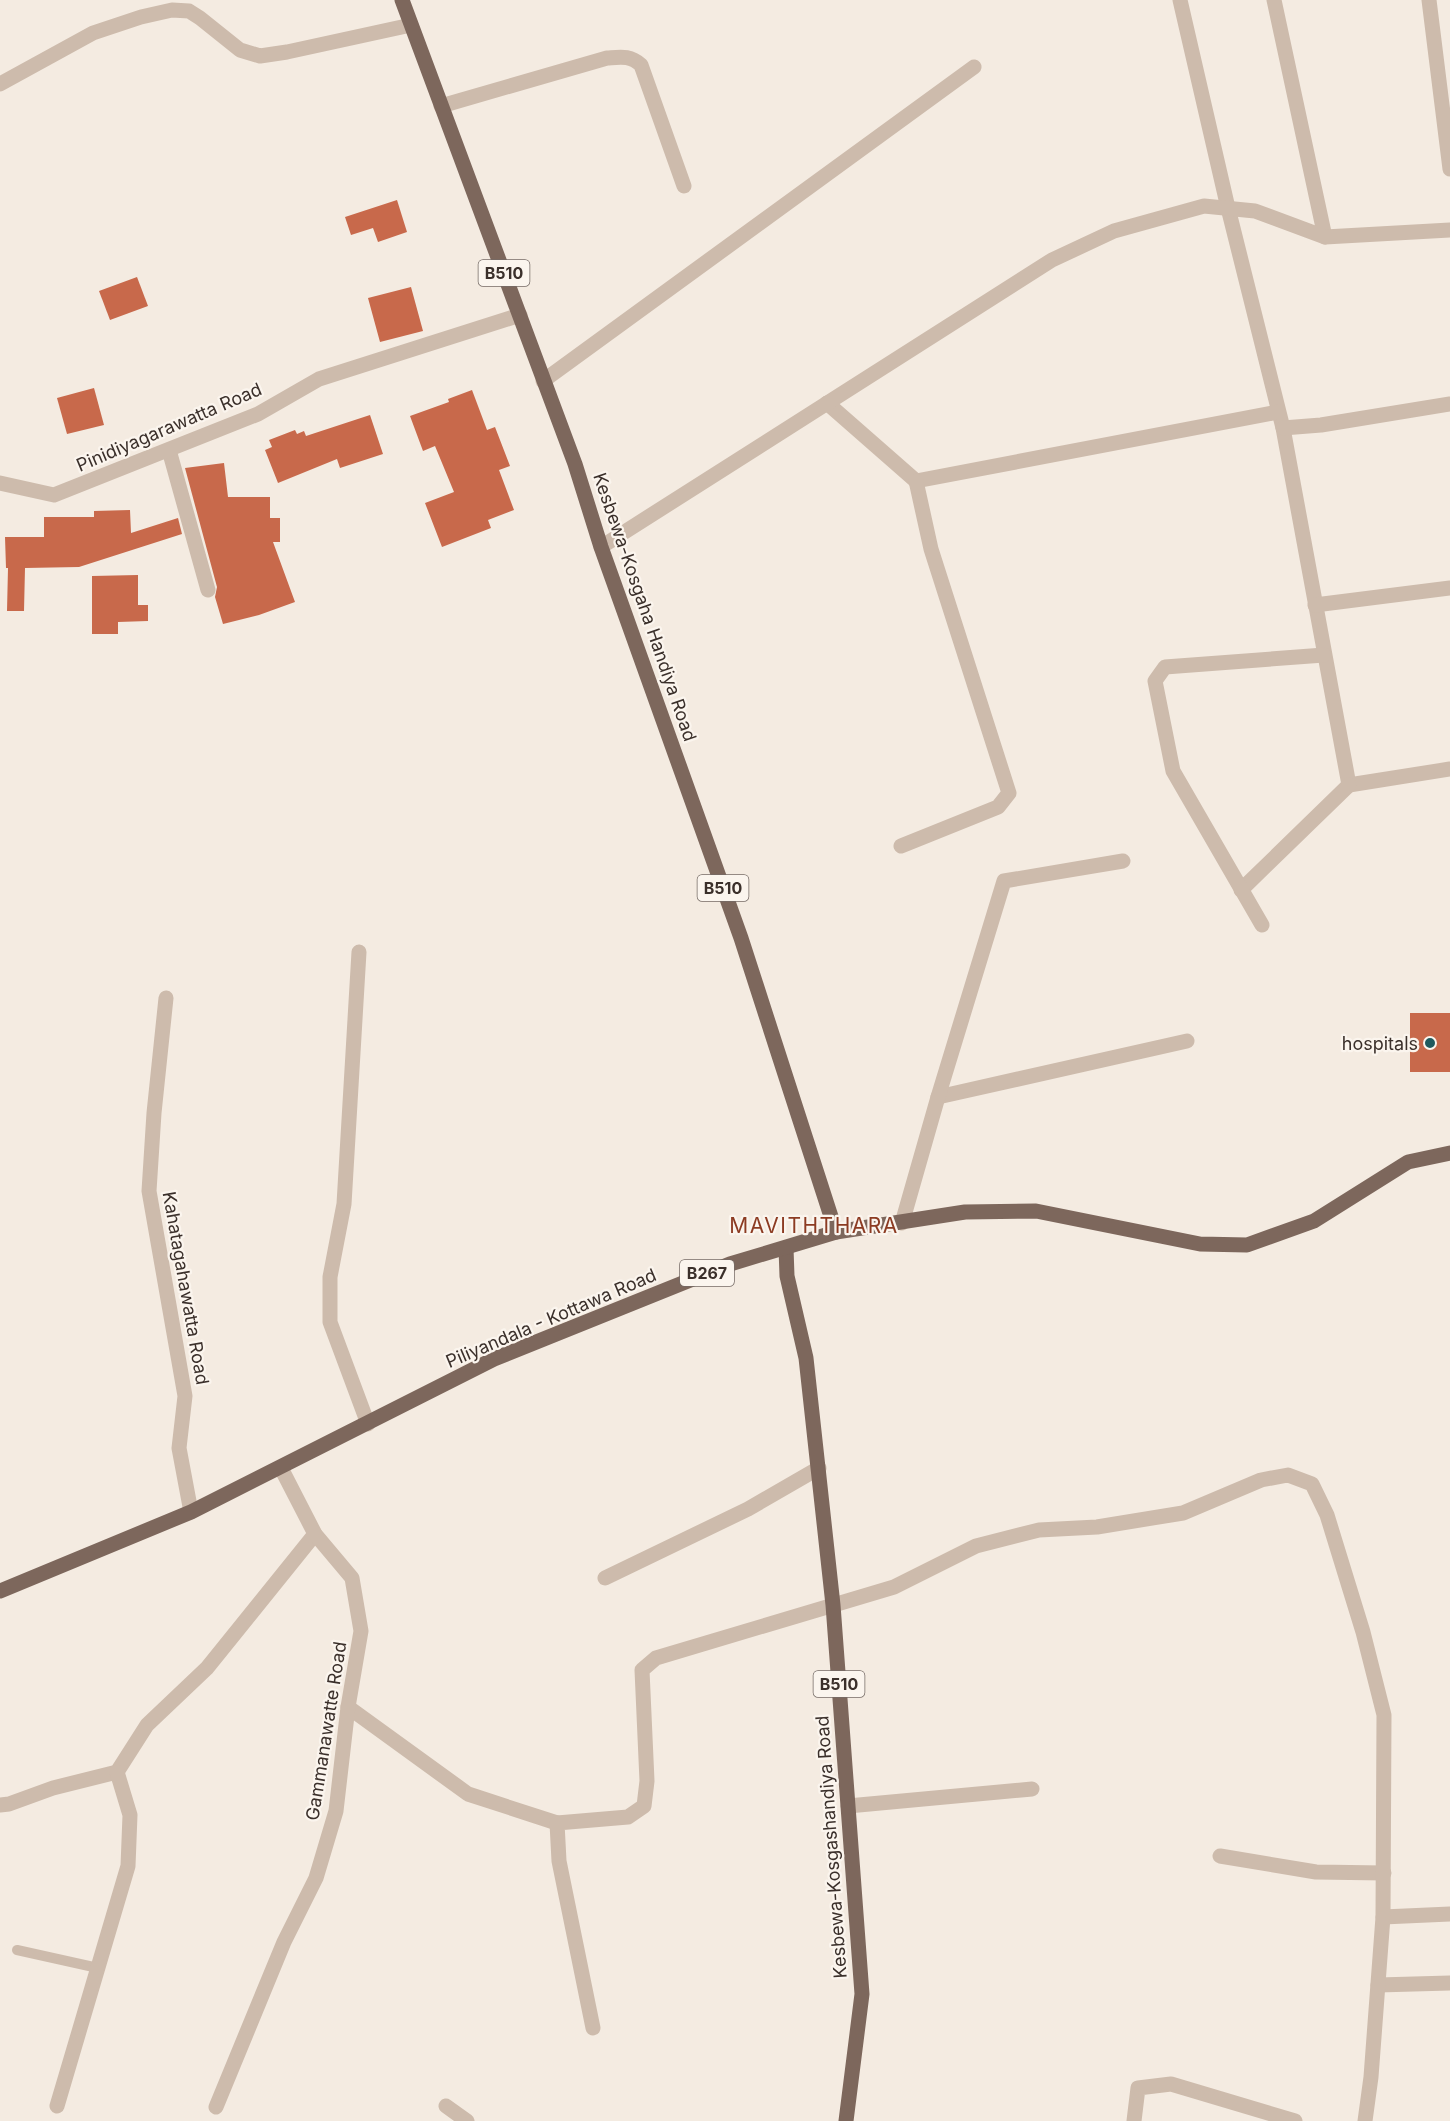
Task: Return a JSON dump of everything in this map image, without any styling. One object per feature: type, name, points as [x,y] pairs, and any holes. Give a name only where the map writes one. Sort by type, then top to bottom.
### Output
[{"type":"main road","name":"Kesbewa-Kosgaha Handiya Road","points":[[402,0],[575,464],[601,547],[741,938],[836,1232]]},
{"type":"main road","name":"Piliyandala - Kottawa Road","points":[[0,1591],[190,1512],[494,1359],[730,1264],[836,1232],[965,1212],[1036,1211],[1200,1244],[1246,1245],[1314,1221],[1408,1162],[1450,1153]]},
{"type":"main road","name":"Kesbewa-Kosgashandiya Road","points":[[786,1248],[787,1276],[806,1358],[833,1605],[862,1994],[846,2121]]},
{"type":"street","points":[[1180,0],[1228,208],[1283,428],[1349,785]]},
{"type":"street","points":[[1274,0],[1325,237]]},
{"type":"street","points":[[1429,0],[1450,169]]},
{"type":"street","points":[[0,84],[93,33],[171,10],[189,11],[240,50],[260,56],[411,25]]},
{"type":"street","points":[[441,106],[607,58],[634,59],[641,65],[684,186]]},
{"type":"street","points":[[543,381],[974,67]]},
{"type":"street","points":[[601,547],[1052,260],[1114,231],[1204,206],[1255,211],[1325,237],[1450,230]]},
{"type":"street","name":"Pinidiyagarawatta Road","points":[[0,483],[54,495],[258,414],[319,379],[520,315]]},
{"type":"street","points":[[827,403],[916,481],[931,549],[1009,793],[998,807],[902,846]]},
{"type":"street","points":[[1283,428],[1321,425],[1450,404]]},
{"type":"street","points":[[916,481],[1278,412]]},
{"type":"street","points":[[169,450],[208,590]]},
{"type":"street","points":[[1315,605],[1450,588]]},
{"type":"street","points":[[1262,925],[1173,771],[1155,681],[1165,667],[1324,655]]},
{"type":"street","points":[[1241,890],[1349,785],[1450,769]]},
{"type":"street","points":[[902,1223],[938,1097],[1005,881],[1123,861]]},
{"type":"street","points":[[359,952],[344,1204],[330,1277],[330,1322],[368,1424]]},
{"type":"street","name":"Kahatagahawatta Road","points":[[166,998],[154,1113],[149,1191],[185,1396],[179,1448],[190,1512]]},
{"type":"street","points":[[938,1097],[1187,1041]]},
{"type":"street","name":"Gammanawatte Road","points":[[216,2107],[284,1942],[316,1878],[336,1811],[348,1707],[361,1631],[352,1578],[315,1534],[281,1468]]},
{"type":"street","points":[[605,1578],[748,1509],[819,1468]]},
{"type":"street","points":[[348,1707],[468,1794],[557,1823],[628,1817],[644,1806],[648,1781],[642,1670],[656,1658],[894,1587],[976,1546],[1039,1530],[1097,1527],[1183,1513],[1261,1480],[1288,1475],[1312,1484],[1328,1515],[1363,1632],[1384,1715],[1383,1917],[1371,2077],[1365,2121]]},
{"type":"street","points":[[0,1805],[53,1788],[117,1772],[147,1725],[207,1668],[315,1534]]},
{"type":"street","points":[[57,2106],[128,1866],[130,1815],[117,1772]]},
{"type":"street","points":[[848,1806],[1032,1789]]},
{"type":"street","points":[[557,1823],[560,1861],[593,2028]]},
{"type":"street","points":[[1220,1856],[1316,1872],[1384,1873]]},
{"type":"street","points":[[1383,1917],[1450,1914]]},
{"type":"street","points":[[1378,1986],[1450,1983]]},
{"type":"street","points":[[1134,2121],[1138,2088],[1171,2084],[1277,2119],[1295,2121]]},
{"type":"street","points":[[446,2106],[466,2121]]},
{"type":"lane","points":[[17,1950],[98,1968]]},
{"type":"building","points":[[397,200],[407,232],[378,242],[373,228],[351,235],[345,217]]},
{"type":"building","points":[[137,277],[148,306],[110,320],[99,291]]},
{"type":"building","points":[[411,287],[423,331],[380,342],[368,298]]},
{"type":"building","points":[[94,388],[104,425],[67,434],[57,398]]},
{"type":"building","points":[[472,390],[487,430],[495,427],[510,466],[499,470],[514,510],[488,520],[491,528],[442,547],[425,503],[454,492],[435,446],[423,451],[410,416],[449,402],[448,399]]},
{"type":"building","points":[[370,415],[383,454],[340,468],[337,459],[278,483],[265,450],[272,447],[269,440],[295,430],[297,434],[304,431],[306,436]]},
{"type":"building","points":[[224,463],[228,497],[270,497],[270,518],[280,518],[280,542],[273,542],[295,602],[259,615],[223,624],[215,597],[217,587],[185,468]]},
{"type":"building","points":[[130,510],[131,533],[178,518],[182,534],[79,567],[25,568],[24,611],[7,611],[8,568],[6,568],[5,537],[44,537],[44,517],[94,517],[94,511]]},
{"type":"building","points":[[138,575],[138,605],[148,605],[148,621],[118,622],[118,634],[92,634],[92,576]]},
{"type":"building","name":"hospitals","points":[[1410,1013],[1450,1013],[1450,1072],[1410,1072]]},
{"type":"place","name":"hospitals","points":[[1430,1043]]},
{"type":"district","name":"MAVITHTHARA","points":[[814,1225]]}]
